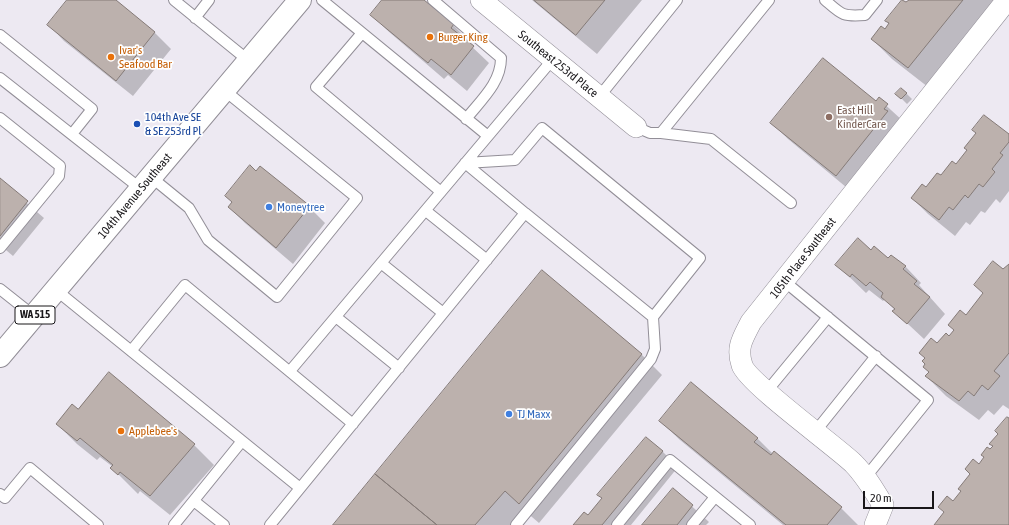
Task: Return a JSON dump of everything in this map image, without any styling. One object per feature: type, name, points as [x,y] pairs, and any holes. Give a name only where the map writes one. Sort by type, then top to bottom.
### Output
[{"type":"main road","name":"104th Avenue Southeast","points":[[0,356],[300,0]]},
{"type":"street","name":"Southeast 253rd Place","points":[[481,0],[636,127]]},
{"type":"street","name":"105th Place Southeast","points":[[875,525],[883,505],[865,478],[853,464],[767,391],[742,366],[739,345],[751,322],[1007,0]]},
{"type":"lane","points":[[174,0],[249,61]]},
{"type":"lane","points":[[195,18],[210,0]]},
{"type":"lane","points":[[322,0],[488,136]]},
{"type":"lane","points":[[433,0],[501,58],[501,68],[498,79],[466,119]]},
{"type":"lane","points":[[600,98],[677,0]]},
{"type":"lane","points":[[661,133],[769,0]]},
{"type":"lane","points":[[825,0],[842,15],[853,16],[865,15],[877,0]]},
{"type":"lane","points":[[362,33],[316,87],[441,192]]},
{"type":"lane","points":[[0,35],[92,109],[72,134]]},
{"type":"lane","points":[[290,371],[426,211],[552,59]]},
{"type":"lane","points":[[2,83],[72,134],[146,183],[189,208],[208,240],[277,297],[358,198],[224,90]]},
{"type":"lane","points":[[0,118],[60,166],[60,176],[0,248]]},
{"type":"lane","points":[[636,127],[650,133],[711,139],[791,203]]},
{"type":"lane","points":[[465,163],[515,160],[542,128],[700,258],[653,317],[656,349],[652,360],[516,525]]},
{"type":"lane","points":[[465,163],[653,317]]},
{"type":"lane","points":[[426,211],[486,260]]},
{"type":"lane","points":[[270,525],[525,213]]},
{"type":"lane","points":[[381,263],[443,313]]},
{"type":"lane","points":[[784,281],[928,400],[865,478]]},
{"type":"lane","points":[[131,351],[186,285],[353,424]]},
{"type":"lane","points":[[0,289],[34,316]]},
{"type":"lane","points":[[56,290],[300,488]]},
{"type":"lane","points":[[336,317],[399,368]]},
{"type":"lane","points":[[767,391],[828,317]]},
{"type":"lane","points":[[815,432],[876,356]]},
{"type":"lane","points":[[174,525],[242,441]]},
{"type":"lane","points":[[617,525],[670,460],[750,525]]},
{"type":"lane","points":[[2,499],[30,468],[98,525]]},
{"type":"lane","points":[[692,525],[715,496]]},
{"type":"lane","points":[[194,500],[224,525]]},
{"type":"building","name":"Ivar's Seafood Bar","points":[[67,0],[116,0],[155,32],[116,81],[47,25]]},
{"type":"building","name":"Burger King","points":[[382,0],[424,0],[454,24],[451,28],[474,46],[451,75],[431,59],[428,63],[370,15]]},
{"type":"building","points":[[534,0],[605,0],[576,35]]},
{"type":"building","points":[[902,0],[906,2],[909,0],[963,0],[908,68],[871,39],[881,26],[885,29],[889,23],[885,21]]},
{"type":"building","name":"East Hill KinderCare","points":[[823,58],[876,101],[879,97],[888,104],[884,109],[888,111],[836,176],[770,123]]},
{"type":"building","points":[[901,88],[907,93],[901,99],[895,94]]},
{"type":"building","points":[[984,115],[1009,134],[1009,142],[1000,153],[1003,155],[992,169],[995,172],[983,187],[979,184],[968,198],[965,195],[953,210],[949,207],[939,220],[911,198],[922,184],[926,187],[937,173],[941,175],[952,161],[956,164],[967,150],[964,148],[976,133],[972,130]]},
{"type":"building","name":"Moneytree","points":[[250,165],[256,171],[260,166],[310,206],[276,248],[228,207],[232,202],[225,196]]},
{"type":"building","points":[[0,178],[28,201],[0,236]]},
{"type":"building","points":[[858,238],[871,250],[874,246],[888,258],[891,255],[906,266],[903,269],[917,281],[914,284],[930,297],[907,324],[892,311],[895,309],[881,297],[883,293],[870,282],[866,286],[852,274],[850,277],[835,265]]},
{"type":"building","points":[[993,261],[1003,269],[1009,264],[1009,353],[994,371],[1000,376],[988,390],[982,385],[974,396],[968,391],[959,401],[925,376],[929,372],[923,367],[925,364],[922,361],[925,358],[919,353],[931,338],[937,343],[946,333],[949,336],[954,330],[948,325],[960,310],[966,315],[983,293],[974,285]]},
{"type":"building","name":"TJ Maxx","points":[[542,270],[642,354],[519,504],[505,491],[475,525],[437,525],[375,474]]},
{"type":"building","name":"Applebee's","points":[[109,372],[195,444],[150,496],[120,472],[118,475],[110,468],[113,465],[80,438],[77,441],[56,424],[72,404],[78,409]]},
{"type":"building","points":[[691,382],[758,438],[754,442],[771,455],[774,451],[842,507],[827,525],[786,525],[659,421]]},
{"type":"building","points":[[1007,417],[1009,418],[1009,525],[934,525],[944,512],[938,507],[947,496],[953,501],[961,491],[958,489],[970,474],[965,469],[973,459],[979,464],[984,457],[981,455],[987,447],[990,449],[993,446],[989,444],[998,434],[995,431]]},
{"type":"building","points":[[646,437],[663,451],[602,525],[573,525],[584,512],[588,515],[602,498],[597,495]]},
{"type":"building","points":[[375,474],[437,525],[333,525]]},
{"type":"building","points":[[673,488],[693,505],[677,525],[642,525]]},
{"type":"place","name":"Burger King","points":[[430,37]]},
{"type":"place","name":"Ivar's Seafood Bar","points":[[111,57]]},
{"type":"place","name":"East Hill KinderCare","points":[[829,117]]},
{"type":"place","name":"104th Ave SE & SE 253rd Pl","points":[[137,124]]},
{"type":"place","name":"Moneytree","points":[[269,207]]},
{"type":"place","name":"TJ Maxx","points":[[509,414]]},
{"type":"place","name":"Applebee's","points":[[121,431]]}]
